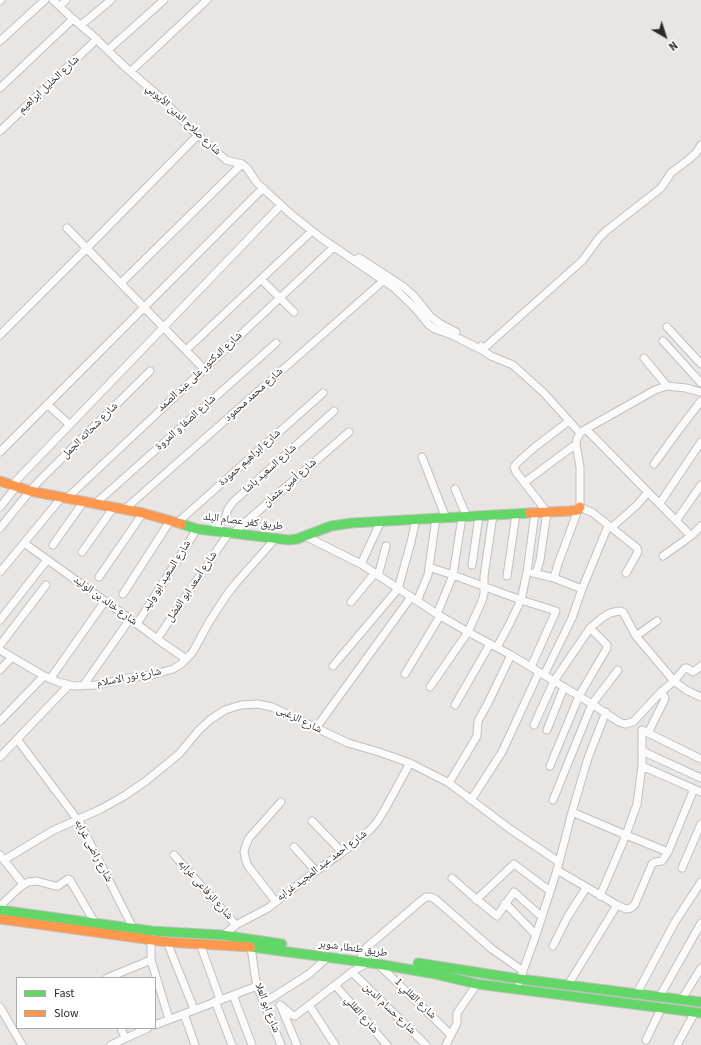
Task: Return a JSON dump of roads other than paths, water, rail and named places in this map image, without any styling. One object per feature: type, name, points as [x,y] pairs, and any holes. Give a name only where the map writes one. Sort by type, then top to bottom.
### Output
[{"type":"street","points":[[0,41],[45,0]]},
{"type":"street","name":"شارع صلاح الدين الأيوبي","points":[[53,0],[161,98],[198,135],[226,160],[242,164]]},
{"type":"street","points":[[60,6],[66,0]]},
{"type":"street","points":[[81,25],[111,0]]},
{"type":"street","points":[[108,50],[164,0]]},
{"type":"street","points":[[131,71],[208,0]]},
{"type":"street","points":[[0,88],[73,19]]},
{"type":"street","name":"شارع الخليل ابراهيم","points":[[0,131],[97,39]]},
{"type":"street","points":[[0,335],[198,135]]},
{"type":"street","points":[[482,350],[582,261],[606,231],[661,188],[671,173],[696,153],[701,145]]},
{"type":"street","points":[[121,283],[242,164],[247,168],[257,183],[292,215],[334,247],[355,260],[393,288],[429,325],[435,329],[452,335],[491,356],[513,365],[544,393],[569,421],[583,431],[660,503],[691,536]]},
{"type":"street","points":[[0,452],[263,188]]},
{"type":"street","points":[[0,506],[14,486],[70,425],[281,205]]},
{"type":"street","points":[[67,228],[204,369]]},
{"type":"street","points":[[186,350],[312,231]]},
{"type":"street","name":"شارع الدكتور على عبد الصمد","points":[[0,572],[64,498],[334,247]]},
{"type":"street","points":[[355,260],[359,258],[361,259],[404,287],[434,320],[480,345],[482,350]]},
{"type":"street","points":[[261,279],[294,312]]},
{"type":"street","name":"شارع محمد محمود","points":[[125,509],[383,281]]},
{"type":"street","points":[[667,327],[701,364]]},
{"type":"street","points":[[663,342],[701,383]]},
{"type":"street","name":"شارع الصفا و المروة","points":[[96,504],[276,343]]},
{"type":"street","points":[[644,358],[667,386]]},
{"type":"street","name":"شارع شحاته الجمل","points":[[0,528],[30,491],[150,371]]},
{"type":"street","points":[[525,482],[576,444],[583,431],[655,390],[667,386],[686,388],[701,392]]},
{"type":"street","name":"شارع ابراهيم حمودة","points":[[123,594],[173,522],[322,393]]},
{"type":"street","points":[[654,464],[701,401]]},
{"type":"street","points":[[47,404],[70,425]]},
{"type":"street","name":"شارع السعيد باشا","points":[[211,531],[225,518],[228,509],[233,502],[334,411]]},
{"type":"street","points":[[536,574],[540,560],[547,512],[514,469],[515,465],[569,421]]},
{"type":"street","name":"شارع أمين عثمان","points":[[230,534],[349,432]]},
{"type":"street","points":[[660,503],[701,442]]},
{"type":"street","points":[[554,578],[579,508],[580,467],[576,444]]},
{"type":"street","points":[[422,456],[446,518]]},
{"type":"street","name":"طريق كفر عصام البلد","points":[[0,481],[30,491],[143,513],[197,529],[275,540],[289,540],[341,524],[547,512],[579,508]]},
{"type":"street","points":[[676,521],[701,485]]},
{"type":"street","points":[[405,674],[439,615],[453,575],[465,517],[455,489]]},
{"type":"street","points":[[471,800],[502,752],[572,618],[582,589],[609,527],[637,505],[648,492]]},
{"type":"street","points":[[53,544],[84,502]]},
{"type":"street","points":[[82,552],[114,507]]},
{"type":"street","points":[[579,508],[593,513],[636,547],[638,550],[626,573]]},
{"type":"street","points":[[455,705],[509,625],[521,600],[527,572],[535,512]]},
{"type":"street","points":[[99,577],[143,513]]},
{"type":"street","points":[[507,576],[516,514]]},
{"type":"street","points":[[430,687],[468,632],[482,601],[492,515]]},
{"type":"street","points":[[472,565],[479,516]]},
{"type":"street","points":[[316,728],[414,599],[428,575],[436,518]]},
{"type":"street","points":[[332,666],[398,589],[416,519]]},
{"type":"street","points":[[361,564],[381,521]]},
{"type":"street","points":[[663,556],[691,536],[701,526]]},
{"type":"street","name":"شارع السعيد ابو وليد","points":[[137,624],[197,529]]},
{"type":"street","name":"شارع أسعد ابو الفضل","points":[[157,639],[230,534]]},
{"type":"street","points":[[305,536],[361,564],[439,615],[511,655],[606,712],[619,722],[625,724],[633,722],[661,692],[674,681],[684,668],[687,668],[693,672],[701,666]]},
{"type":"street","name":"شارع نور الاسلام","points":[[0,650],[47,677],[74,686],[97,685],[128,678],[163,673],[172,669],[186,659],[194,650],[209,622],[226,596],[275,540]]},
{"type":"street","name":"شارع خالد بن الوليد","points":[[24,543],[186,659]]},
{"type":"street","points":[[351,602],[376,575],[386,546]]},
{"type":"street","points":[[0,620],[47,560]]},
{"type":"street","points":[[429,567],[556,611],[531,667]]},
{"type":"street","points":[[527,572],[554,578],[582,589]]},
{"type":"street","points":[[0,645],[46,585]]},
{"type":"street","points":[[0,721],[47,677],[105,601]]},
{"type":"street","points":[[534,725],[554,681],[590,628],[610,613],[623,612],[636,636],[674,681],[686,690],[701,697]]},
{"type":"street","points":[[83,686],[130,619]]},
{"type":"street","points":[[636,636],[657,621]]},
{"type":"street","points":[[550,766],[580,696],[608,646],[590,628]]},
{"type":"street","points":[[449,783],[477,736],[478,721],[511,655]]},
{"type":"street","points":[[0,670],[12,657]]},
{"type":"street","points":[[553,800],[592,704],[618,670]]},
{"type":"street","points":[[0,757],[69,685]]},
{"type":"street","points":[[547,730],[564,687]]},
{"type":"street","points":[[648,733],[664,701],[661,692]]},
{"type":"street","name":"شارع الزغبى","points":[[2,858],[52,831],[101,809],[124,796],[146,781],[179,754],[199,730],[226,710],[241,705],[258,704],[272,707],[348,743],[410,763],[449,783],[510,829],[559,862]]},
{"type":"street","points":[[516,988],[536,935],[557,870],[588,758],[606,712]]},
{"type":"street","points":[[600,896],[626,835],[637,804],[642,766],[641,731],[643,730],[701,759]]},
{"type":"street","name":"شارع راضى غرابه","points":[[17,739],[83,829],[133,928]]},
{"type":"street","points":[[642,751],[701,778]]},
{"type":"street","name":"شارع احمد عبد المجيد غرابه","points":[[205,944],[222,936],[236,925],[268,908],[370,830],[385,809],[410,763]]},
{"type":"street","points":[[642,766],[701,792]]},
{"type":"street","points":[[557,870],[600,896],[617,905],[629,909],[633,906],[652,864],[662,861],[668,852],[694,788]]},
{"type":"street","points":[[276,902],[248,866],[244,852],[249,838],[281,802]]},
{"type":"street","points":[[572,812],[668,852]]},
{"type":"street","points":[[312,821],[342,852]]},
{"type":"street","points":[[682,868],[701,824]]},
{"type":"street","points":[[294,847],[316,871]]},
{"type":"street","name":"شارع الرفاعى غرابه","points":[[174,855],[236,925]]},
{"type":"street","points":[[2,858],[23,884]]},
{"type":"street","points":[[476,900],[514,864],[550,891]]},
{"type":"street","points":[[452,878],[496,916],[514,892],[542,917]]},
{"type":"street","points":[[1,908],[23,884],[37,881],[58,886],[70,880],[95,923]]},
{"type":"street","points":[[637,994],[675,922],[701,882]]},
{"type":"street","points":[[553,946],[568,916],[586,888]]},
{"type":"street","points":[[280,1005],[293,1016],[296,1015],[352,972],[363,960],[367,947],[426,897],[435,899],[521,975]]},
{"type":"street","points":[[505,903],[536,935]]},
{"type":"street","points":[[568,985],[617,905]]},
{"type":"street","name":"طريق طنطا, شوبر","points":[[1,908],[133,928],[167,942],[251,948],[327,958],[521,975],[568,985],[701,1002]]},
{"type":"street","name":"طريق طنطا, شوبر","points":[[0,919],[151,935],[222,936],[363,960],[478,984],[698,1012]]},
{"type":"street","points":[[660,996],[701,923]]},
{"type":"street","points":[[151,935],[152,960],[169,1019]]},
{"type":"street","points":[[167,942],[194,1009]]},
{"type":"street","points":[[205,944],[218,1000],[232,1045]]},
{"type":"street","name":"شارع ابو العلا","points":[[251,948],[257,986],[281,1045]]},
{"type":"street","points":[[263,1002],[276,996],[310,974],[327,958]]},
{"type":"street","points":[[109,977],[152,960]]},
{"type":"street","name":"شارع القللي 1","points":[[378,964],[451,1035]]},
{"type":"street","points":[[682,1000],[701,968]]},
{"type":"street","name":"شارع حسام الدين","points":[[352,972],[426,1045]]},
{"type":"street","points":[[446,1045],[457,1023],[457,1013],[478,984]]},
{"type":"street","name":"شارع القللي","points":[[335,985],[387,1045]]},
{"type":"street","points":[[156,1025],[257,986]]},
{"type":"street","points":[[233,994],[252,1045]]},
{"type":"street","points":[[276,996],[297,1045]]},
{"type":"street","points":[[309,1005],[335,1045]]},
{"type":"street","points":[[0,1007],[22,1045]]},
{"type":"street","points":[[646,1040],[662,1008]]},
{"type":"street","points":[[678,1045],[698,1012]]},
{"type":"street","points":[[184,1014],[195,1045]]},
{"type":"street","points":[[121,1029],[122,1041]]},
{"type":"street","points":[[111,1045],[146,1029]]}]
